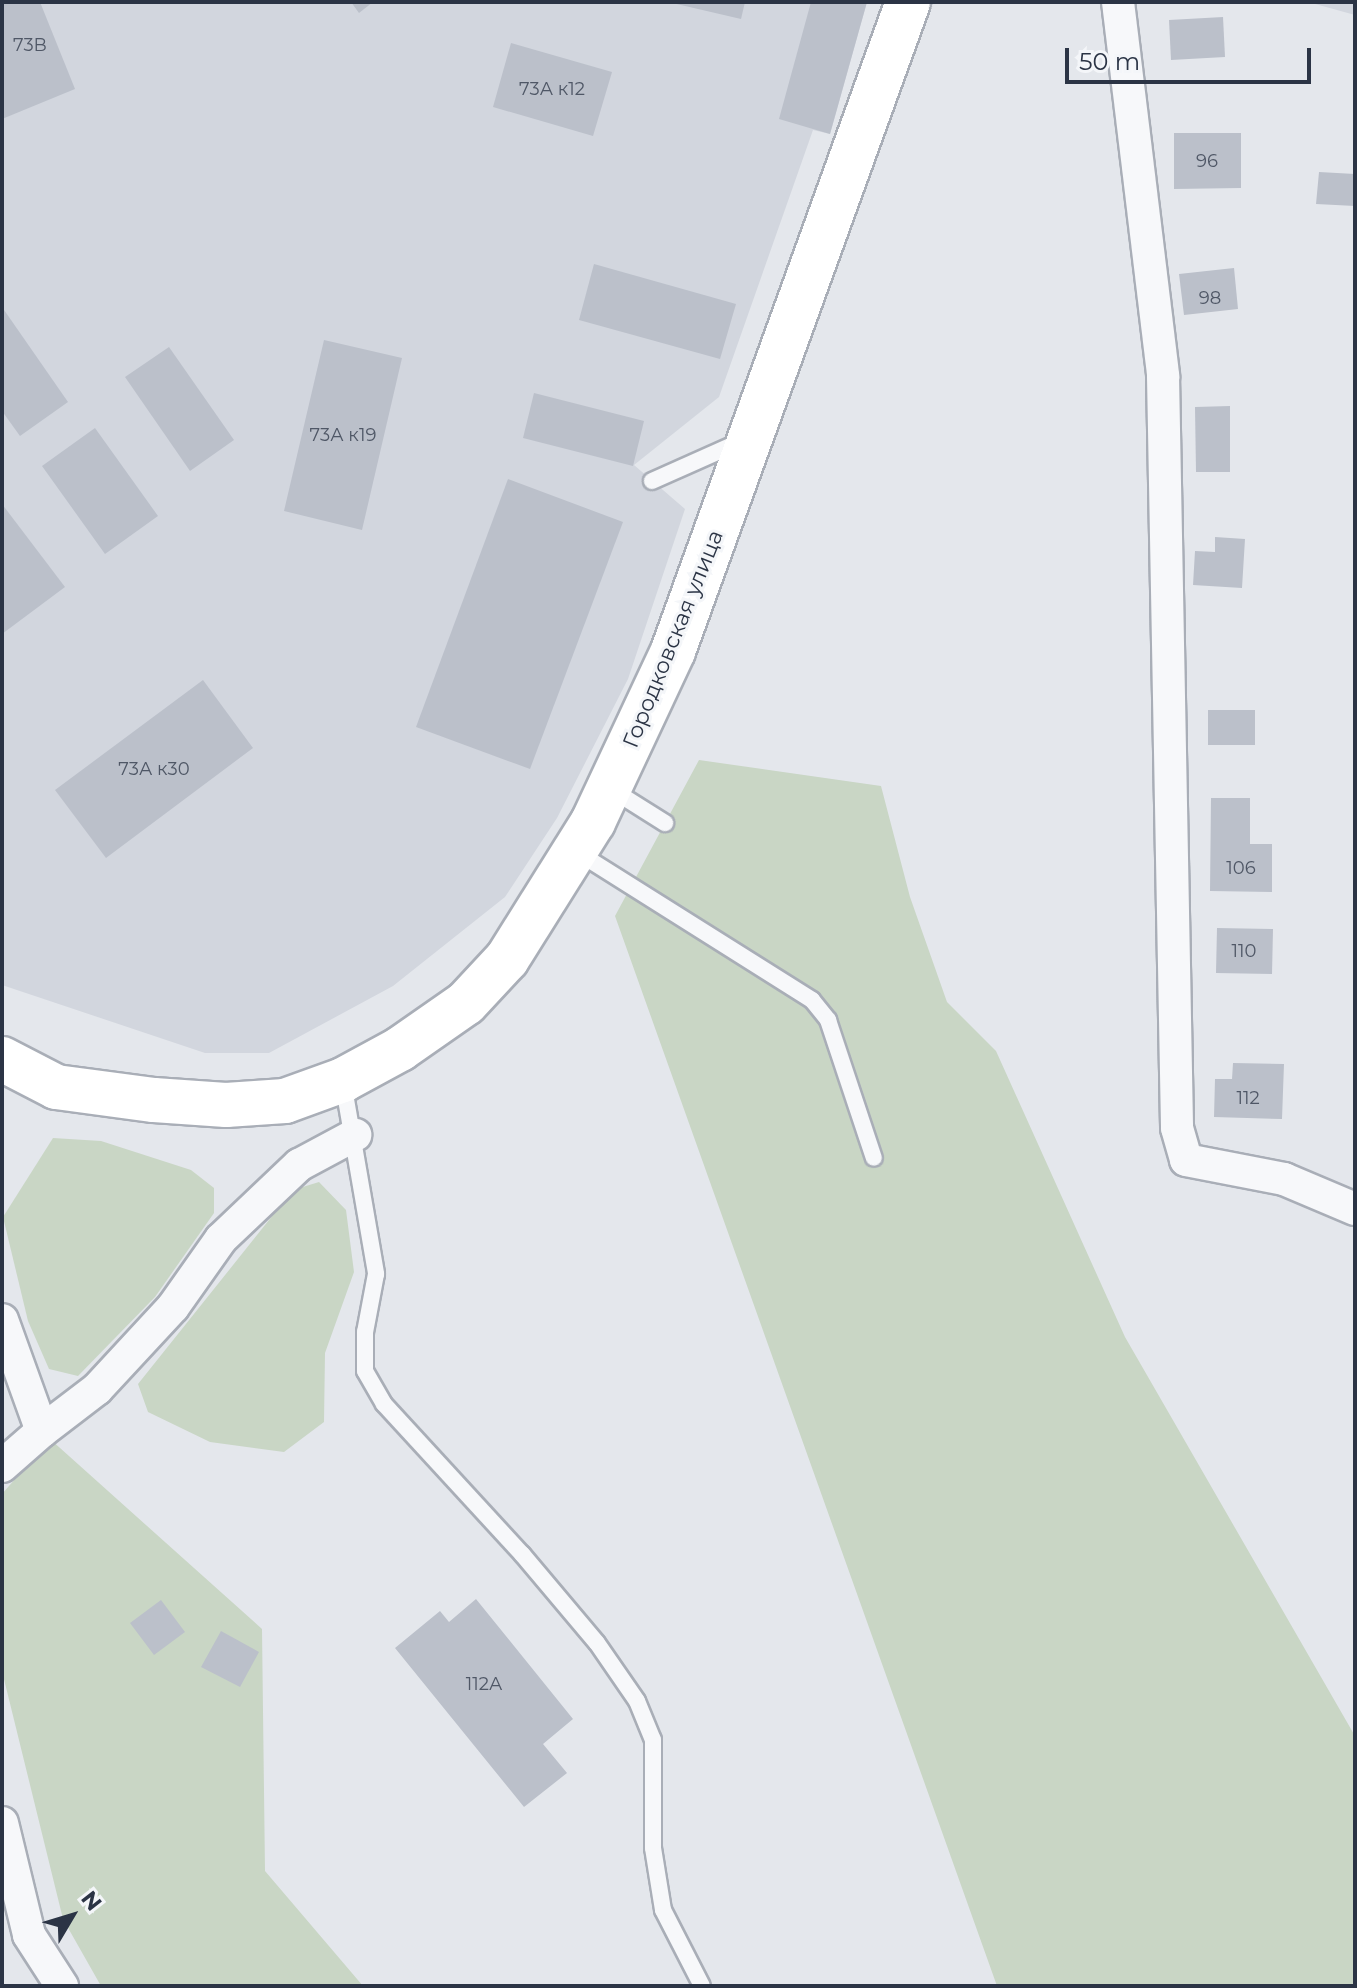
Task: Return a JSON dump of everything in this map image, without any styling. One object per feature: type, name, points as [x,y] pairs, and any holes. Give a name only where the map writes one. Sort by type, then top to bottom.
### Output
[{"type":"main road","name":"Городковская улица","points":[[2,1059],[56,1087],[168,1101],[285,1101],[343,1080],[400,1049],[466,1003],[507,959],[576,851],[610,789],[673,651],[908,2]]},
{"type":"street","points":[[1118,2],[1163,376],[1177,1128],[1186,1160],[1284,1179],[1355,1209]]},
{"type":"street","points":[[2,1466],[97,1389],[173,1307],[221,1239],[299,1165],[355,1135]]},
{"type":"street","points":[[2,1320],[42,1431]]},
{"type":"street","points":[[2,1823],[29,1935],[62,1986]]},
{"type":"lane","points":[[652,481],[751,437]]},
{"type":"lane","points":[[610,789],[665,823]]},
{"type":"lane","points":[[576,851],[812,1000],[828,1020],[874,1158]]},
{"type":"lane","points":[[343,1080],[355,1135],[376,1274],[365,1332],[365,1371],[384,1404],[522,1554],[597,1643],[637,1701],[653,1740],[653,1848],[663,1910],[702,1986]]},
{"type":"shaded area","points":[[2,2],[867,2],[830,134],[813,130],[719,397],[634,465],[685,509],[628,679],[557,818],[505,897],[393,986],[269,1053],[205,1053],[2,985]]},
{"type":"shaded area","points":[[1308,2],[1355,2],[1355,15]]},
{"type":"green space","points":[[699,760],[881,786],[910,897],[947,1002],[996,1051],[1125,1337],[1355,1736],[1355,1986],[997,1986],[615,916]]},
{"type":"green space","points":[[53,1138],[101,1141],[191,1170],[214,1188],[214,1213],[155,1297],[78,1376],[49,1369],[28,1321],[3,1217]]},
{"type":"green space","points":[[319,1182],[346,1210],[354,1272],[325,1353],[324,1422],[284,1452],[210,1442],[148,1412],[138,1384],[293,1190]]},
{"type":"green space","points":[[50,1439],[262,1629],[265,1871],[363,1986],[101,1986],[63,1919],[2,1671],[2,1494]]},
{"type":"building","points":[[2,2],[40,2],[75,89],[2,119]]},
{"type":"building","points":[[351,2],[373,2],[359,13]]},
{"type":"building","points":[[668,2],[745,2],[741,19]]},
{"type":"building","points":[[811,2],[867,2],[830,134],[779,119]]},
{"type":"building","points":[[1223,17],[1225,57],[1171,60],[1169,20]]},
{"type":"building","points":[[511,43],[612,72],[593,136],[493,107]]},
{"type":"building","points":[[1174,133],[1241,133],[1241,188],[1174,189]]},
{"type":"building","points":[[1319,172],[1355,174],[1355,206],[1316,204]]},
{"type":"building","points":[[594,264],[736,304],[720,359],[579,320]]},
{"type":"building","points":[[1234,268],[1238,309],[1184,315],[1179,274]]},
{"type":"building","points":[[2,307],[68,402],[20,436],[2,411]]},
{"type":"building","points":[[324,340],[402,358],[362,530],[284,511]]},
{"type":"building","points":[[169,347],[234,440],[190,471],[125,377]]},
{"type":"building","points":[[534,393],[644,421],[633,466],[523,438]]},
{"type":"building","points":[[1230,406],[1230,472],[1196,472],[1195,407]]},
{"type":"building","points":[[95,428],[158,516],[105,554],[42,466]]},
{"type":"building","points":[[508,479],[623,522],[530,769],[416,727]]},
{"type":"building","points":[[2,504],[65,587],[2,634]]},
{"type":"building","points":[[1215,537],[1245,539],[1242,588],[1193,585],[1195,551],[1215,552]]},
{"type":"building","points":[[203,680],[253,748],[106,858],[55,790]]},
{"type":"building","points":[[1208,710],[1255,710],[1255,745],[1208,745]]},
{"type":"building","points":[[1211,798],[1250,798],[1250,844],[1272,844],[1272,892],[1210,891]]},
{"type":"building","points":[[1217,928],[1273,929],[1272,974],[1216,973]]},
{"type":"building","points":[[1233,1063],[1284,1064],[1282,1119],[1214,1117],[1215,1079],[1232,1079]]},
{"type":"building","points":[[476,1599],[573,1719],[543,1744],[567,1773],[524,1807],[395,1648],[440,1611],[449,1622]]},
{"type":"building","points":[[161,1600],[185,1632],[154,1655],[130,1623]]},
{"type":"building","points":[[221,1631],[259,1652],[240,1687],[201,1667]]}]
